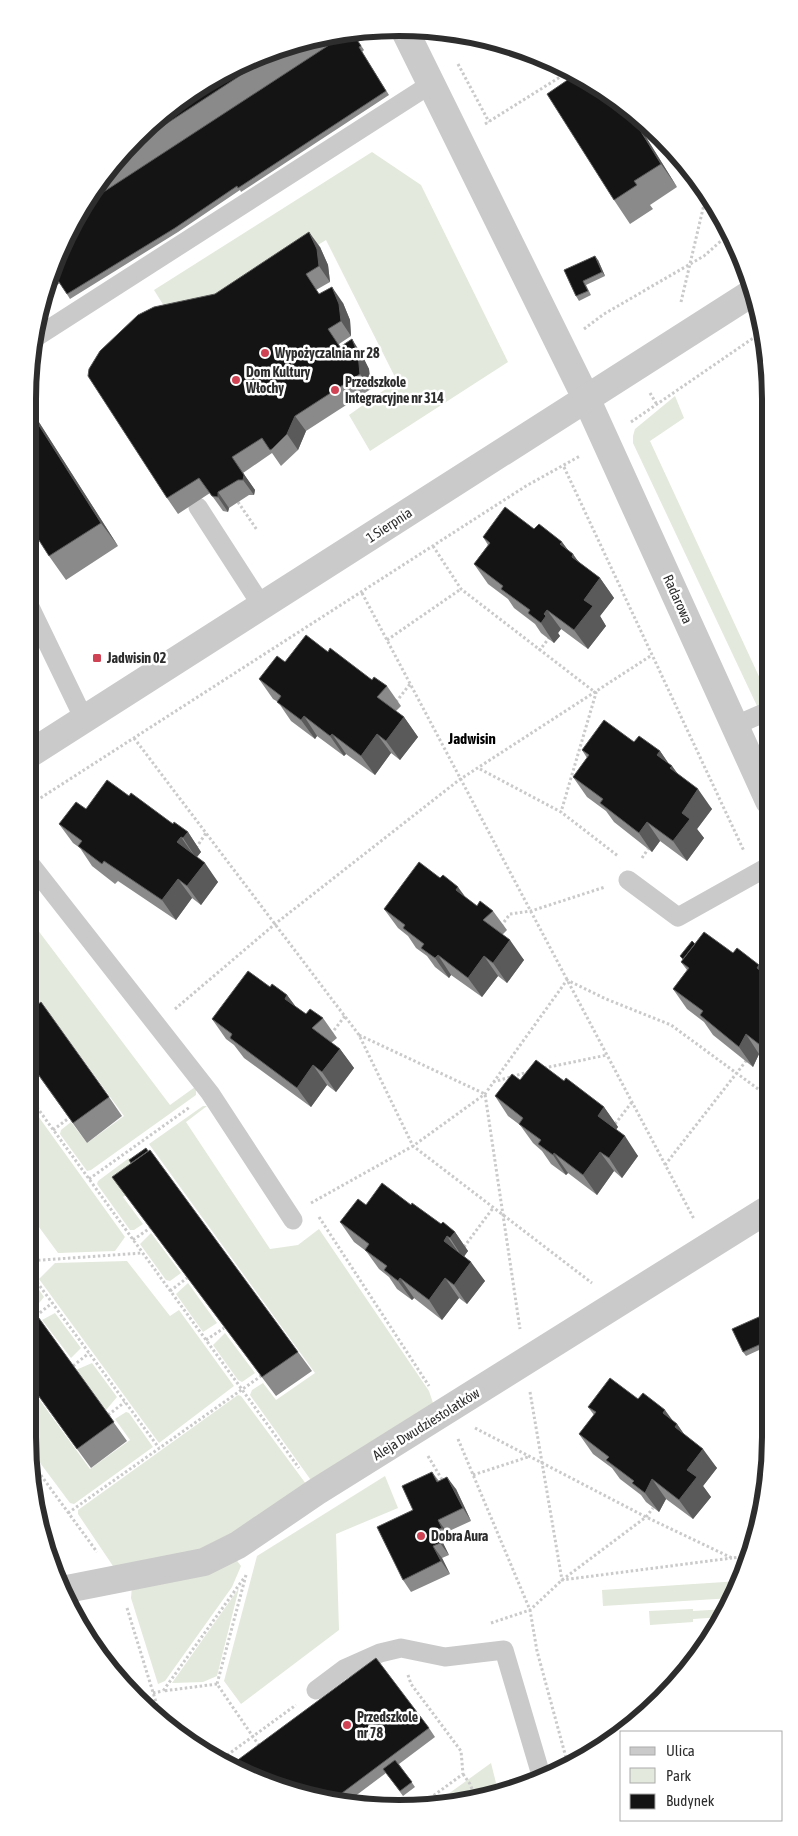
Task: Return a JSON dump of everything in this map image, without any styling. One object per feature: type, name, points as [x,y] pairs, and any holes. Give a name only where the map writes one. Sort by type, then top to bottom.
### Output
[{"type":"street","name":"Radarowa","points":[[408,36],[586,398],[762,786]]},
{"type":"street","name":"1 Sierpnia","points":[[36,750],[746,296]]},
{"type":"street","name":"Aleja Dwudziestolatków","points":[[70,1588],[204,1562],[238,1545],[316,1492],[762,1213]]},
{"type":"lane","points":[[42,333],[431,84]]},
{"type":"lane","points":[[198,507],[262,606]]},
{"type":"lane","points":[[36,620],[84,719]]},
{"type":"lane","points":[[734,726],[762,714]]},
{"type":"lane","points":[[628,880],[678,917],[762,870]]},
{"type":"lane","points":[[36,871],[210,1093],[293,1220]]},
{"type":"lane","points":[[316,1690],[344,1669],[380,1653],[401,1648],[445,1657],[504,1650],[540,1771]]},
{"type":"path","points":[[453,56],[489,122]]},
{"type":"path","points":[[459,140],[562,76]]},
{"type":"path","points":[[672,344],[704,203]]},
{"type":"path","points":[[578,334],[604,314],[689,265],[723,238]]},
{"type":"path","points":[[627,425],[756,336]]},
{"type":"path","points":[[36,801],[526,486],[564,467],[581,456]]},
{"type":"path","points":[[564,467],[652,655],[762,870]]},
{"type":"path","points":[[238,502],[257,530]]},
{"type":"path","points":[[433,546],[461,589],[539,651],[596,693]]},
{"type":"path","points":[[387,640],[461,589]]},
{"type":"path","points":[[362,592],[459,780],[531,911],[709,1248]]},
{"type":"path","points":[[539,651],[549,638]]},
{"type":"path","points":[[157,1024],[276,924],[459,780],[479,769],[652,655]]},
{"type":"path","points":[[396,702],[410,684]]},
{"type":"path","points":[[561,812],[596,693]]},
{"type":"path","points":[[134,738],[359,1035],[412,1146],[619,1304]]},
{"type":"path","points":[[479,769],[561,812],[635,869],[628,880],[531,911],[510,914],[501,926]]},
{"type":"path","points":[[196,848],[206,833]]},
{"type":"path","points":[[567,980],[606,999],[671,1025],[762,1091]]},
{"type":"path","points":[[310,1203],[412,1146],[485,1094],[567,980]]},
{"type":"path","points":[[331,1034],[345,1016]]},
{"type":"path","points":[[359,1035],[485,1094]]},
{"type":"path","points":[[543,1069],[607,1055]]},
{"type":"path","points":[[666,1165],[746,1061]]},
{"type":"path","points":[[493,1082],[534,1071]]},
{"type":"path","points":[[36,1080],[40,1077]]},
{"type":"path","points":[[89,1179],[210,1093]]},
{"type":"path","points":[[485,1094],[525,1362],[562,1580]]},
{"type":"path","points":[[615,1124],[632,1102]]},
{"type":"path","points":[[36,1106],[316,1492]]},
{"type":"path","points":[[53,1130],[69,1118]]},
{"type":"path","points":[[464,1248],[493,1208]]},
{"type":"path","points":[[133,1240],[150,1228]]},
{"type":"path","points":[[36,1260],[142,1252]]},
{"type":"path","points":[[170,1291],[187,1278]]},
{"type":"path","points":[[36,1281],[159,1448]]},
{"type":"path","points":[[36,1316],[52,1303]]},
{"type":"path","points":[[206,1340],[224,1328]]},
{"type":"path","points":[[72,1366],[89,1353]]},
{"type":"path","points":[[68,1513],[260,1376]]},
{"type":"path","points":[[108,1415],[125,1402]]},
{"type":"path","points":[[446,1412],[528,1457],[732,1558]]},
{"type":"path","points":[[412,1433],[444,1484]]},
{"type":"path","points":[[473,1475],[528,1457]]},
{"type":"path","points":[[488,1624],[530,1610],[562,1580],[646,1517],[654,1508]]},
{"type":"path","points":[[562,1580],[741,1557]]},
{"type":"path","points":[[247,1567],[217,1684],[265,1753]]},
{"type":"path","points":[[163,1691],[246,1575]]},
{"type":"path","points":[[530,1610],[537,1651],[566,1758]]},
{"type":"path","points":[[413,1674],[408,1673],[411,1684],[461,1751],[463,1774],[473,1792]]},
{"type":"path","points":[[153,1693],[217,1684]]},
{"type":"path","points":[[226,1755],[316,1690]]},
{"type":"path","points":[[430,1798],[463,1774]]},
{"type":"green space","points":[[372,152],[421,185],[508,362],[370,451],[349,415],[397,381],[326,240],[230,299],[164,306],[154,290]]},
{"type":"green space","points":[[675,396],[684,418],[650,441],[762,683],[762,706],[758,708],[633,443],[635,429]]},
{"type":"green space","points":[[36,928],[170,1105],[195,1087],[196,1095],[87,1171],[60,1134],[61,1130],[71,1122],[87,1143],[124,1116],[54,1020],[36,1034]]},
{"type":"green space","points":[[203,1106],[207,1106],[186,1122],[270,1249],[298,1245],[319,1229],[429,1391],[436,1412],[313,1483],[250,1395],[252,1390],[263,1383],[276,1400],[315,1373],[149,1144]]},
{"type":"green space","points":[[36,1113],[125,1237],[115,1251],[58,1253],[36,1223]]},
{"type":"green space","points":[[129,1158],[144,1181],[123,1197],[143,1224],[134,1230],[130,1230],[97,1184],[98,1181]]},
{"type":"green space","points":[[151,1233],[181,1273],[170,1281],[166,1280],[140,1244]]},
{"type":"green space","points":[[127,1261],[170,1316],[179,1310],[234,1386],[159,1443],[39,1279],[55,1263]]},
{"type":"green space","points":[[188,1283],[217,1323],[203,1332],[176,1294]]},
{"type":"green space","points":[[36,1286],[44,1297],[36,1307]]},
{"type":"green space","points":[[55,1313],[81,1348],[71,1358],[42,1320]]},
{"type":"green space","points":[[225,1333],[255,1373],[242,1382],[238,1380],[213,1345]]},
{"type":"green space","points":[[92,1363],[117,1397],[106,1410],[76,1370]]},
{"type":"green space","points":[[36,1395],[90,1469],[130,1440],[115,1419],[126,1412],[129,1413],[153,1447],[74,1504],[70,1503],[37,1459]]},
{"type":"green space","points":[[238,1395],[241,1396],[309,1488],[219,1548],[127,1573],[113,1566],[78,1514],[78,1510]]},
{"type":"green space","points":[[385,1476],[398,1508],[336,1534],[339,1630],[241,1704],[224,1681],[257,1556]]},
{"type":"green space","points":[[232,1554],[241,1566],[232,1587],[165,1681],[158,1684],[131,1598],[132,1586]]},
{"type":"green space","points":[[731,1582],[723,1599],[603,1606],[602,1590]]},
{"type":"green space","points":[[239,1588],[217,1676],[203,1682],[172,1683]]},
{"type":"green space","points":[[717,1610],[713,1618],[693,1619],[693,1622],[650,1625],[649,1611]]},
{"type":"green space","points":[[491,1763],[497,1786],[444,1797]]},
{"type":"building","points":[[356,39],[361,46],[359,47],[386,91],[238,188],[237,186],[175,228],[67,294],[57,279],[74,239],[98,196],[334,42]]},
{"type":"building","points":[[252,68],[152,133],[197,97]]},
{"type":"building","points":[[569,79],[601,97],[637,125],[661,164],[634,181],[637,185],[614,200],[547,94]]},
{"type":"building","name":"Dom Kultury Włochy","points":[[309,232],[317,249],[319,266],[306,274],[319,294],[332,287],[339,304],[341,321],[328,329],[340,347],[352,339],[358,354],[360,374],[295,416],[287,434],[272,449],[270,450],[262,438],[232,457],[244,475],[243,480],[238,480],[218,492],[218,497],[212,496],[199,478],[167,498],[88,376],[89,369],[100,351],[138,315],[154,307],[215,294]]},
{"type":"building","points":[[595,256],[602,272],[583,281],[588,291],[576,296],[564,270]]},
{"type":"building","points":[[36,421],[101,523],[49,556],[36,536]]},
{"type":"building","points":[[505,507],[534,529],[539,524],[562,542],[560,544],[573,554],[572,557],[600,578],[584,600],[593,606],[574,630],[547,610],[544,614],[546,616],[541,623],[528,613],[530,610],[501,589],[503,586],[474,564],[490,543],[483,537]]},
{"type":"building","points":[[306,635],[328,652],[330,648],[372,680],[374,677],[387,686],[377,697],[404,717],[386,741],[377,734],[361,756],[304,716],[301,720],[277,702],[281,696],[259,679],[277,656],[285,662]]},
{"type":"building","points":[[604,720],[634,742],[639,736],[660,751],[657,755],[672,766],[670,768],[698,789],[682,813],[690,819],[673,841],[647,822],[639,833],[600,803],[603,799],[573,777],[589,755],[582,750]]},
{"type":"building","points":[[107,780],[129,796],[131,793],[173,824],[174,822],[188,832],[177,842],[205,863],[187,886],[178,879],[162,900],[104,861],[102,864],[78,846],[82,841],[59,824],[76,802],[86,809]]},
{"type":"building","points":[[419,862],[440,878],[443,875],[458,887],[456,890],[477,906],[480,901],[493,911],[483,920],[510,940],[493,963],[484,956],[468,978],[438,955],[435,958],[421,948],[424,944],[403,928],[405,925],[384,909]]},
{"type":"building","points":[[704,932],[733,953],[737,948],[759,965],[757,968],[762,972],[762,1047],[746,1034],[739,1047],[700,1015],[703,1011],[673,989],[689,968],[681,962]]},
{"type":"building","points":[[692,941],[695,944],[683,959],[680,956]]},
{"type":"building","points":[[248,971],[270,987],[272,984],[287,995],[285,999],[306,1014],[310,1009],[323,1018],[312,1028],[340,1049],[322,1072],[313,1065],[297,1088],[230,1038],[232,1034],[212,1019]]},
{"type":"building","points":[[41,1002],[109,1097],[73,1123],[36,1071],[36,1006]]},
{"type":"building","points":[[536,1060],[564,1081],[566,1078],[604,1107],[598,1116],[625,1136],[609,1158],[600,1152],[583,1175],[554,1153],[553,1155],[538,1144],[541,1140],[519,1124],[523,1118],[495,1096],[512,1074],[520,1080]]},
{"type":"building","points":[[146,1148],[148,1151],[131,1163],[129,1160]]},
{"type":"building","points":[[150,1150],[298,1352],[262,1377],[112,1177]]},
{"type":"building","points":[[382,1183],[411,1205],[412,1203],[441,1224],[443,1222],[455,1232],[450,1238],[447,1236],[444,1241],[471,1262],[454,1285],[445,1278],[429,1300],[400,1278],[398,1281],[384,1270],[387,1266],[365,1250],[369,1244],[340,1222],[358,1199],[366,1205]]},
{"type":"building","points":[[36,1314],[114,1422],[77,1449],[36,1392]]},
{"type":"building","points":[[762,1316],[762,1344],[743,1352],[732,1329]]},
{"type":"building","points":[[610,1378],[638,1399],[643,1393],[665,1410],[663,1413],[677,1424],[675,1427],[703,1449],[687,1470],[697,1477],[679,1500],[652,1479],[645,1493],[632,1483],[634,1481],[606,1460],[609,1457],[579,1434],[596,1412],[588,1407]]},
{"type":"building","name":"Dobra Aura","points":[[432,1472],[437,1482],[447,1477],[463,1508],[438,1520],[442,1528],[434,1531],[440,1543],[433,1546],[441,1561],[403,1580],[377,1527],[413,1510],[402,1486]]},
{"type":"building","points":[[376,1658],[429,1728],[339,1795],[282,1780],[237,1761]]},
{"type":"building","points":[[395,1760],[412,1782],[400,1791],[383,1769]]},
{"type":"place","name":"Wypożyczalnia nr 28","points":[[265,353]]},
{"type":"place","name":"Dom Kultury Włochy","points":[[236,380]]},
{"type":"place","name":"Przedszkole Integracyjne nr 314","points":[[335,390]]},
{"type":"place","name":"Jadwisin 02","points":[[97,658]]},
{"type":"place","name":"Dobra Aura","points":[[421,1536]]},
{"type":"place","name":"Przedszkole nr 78","points":[[347,1725]]},
{"type":"district","name":"Jadwisin","points":[[472,738]]}]
